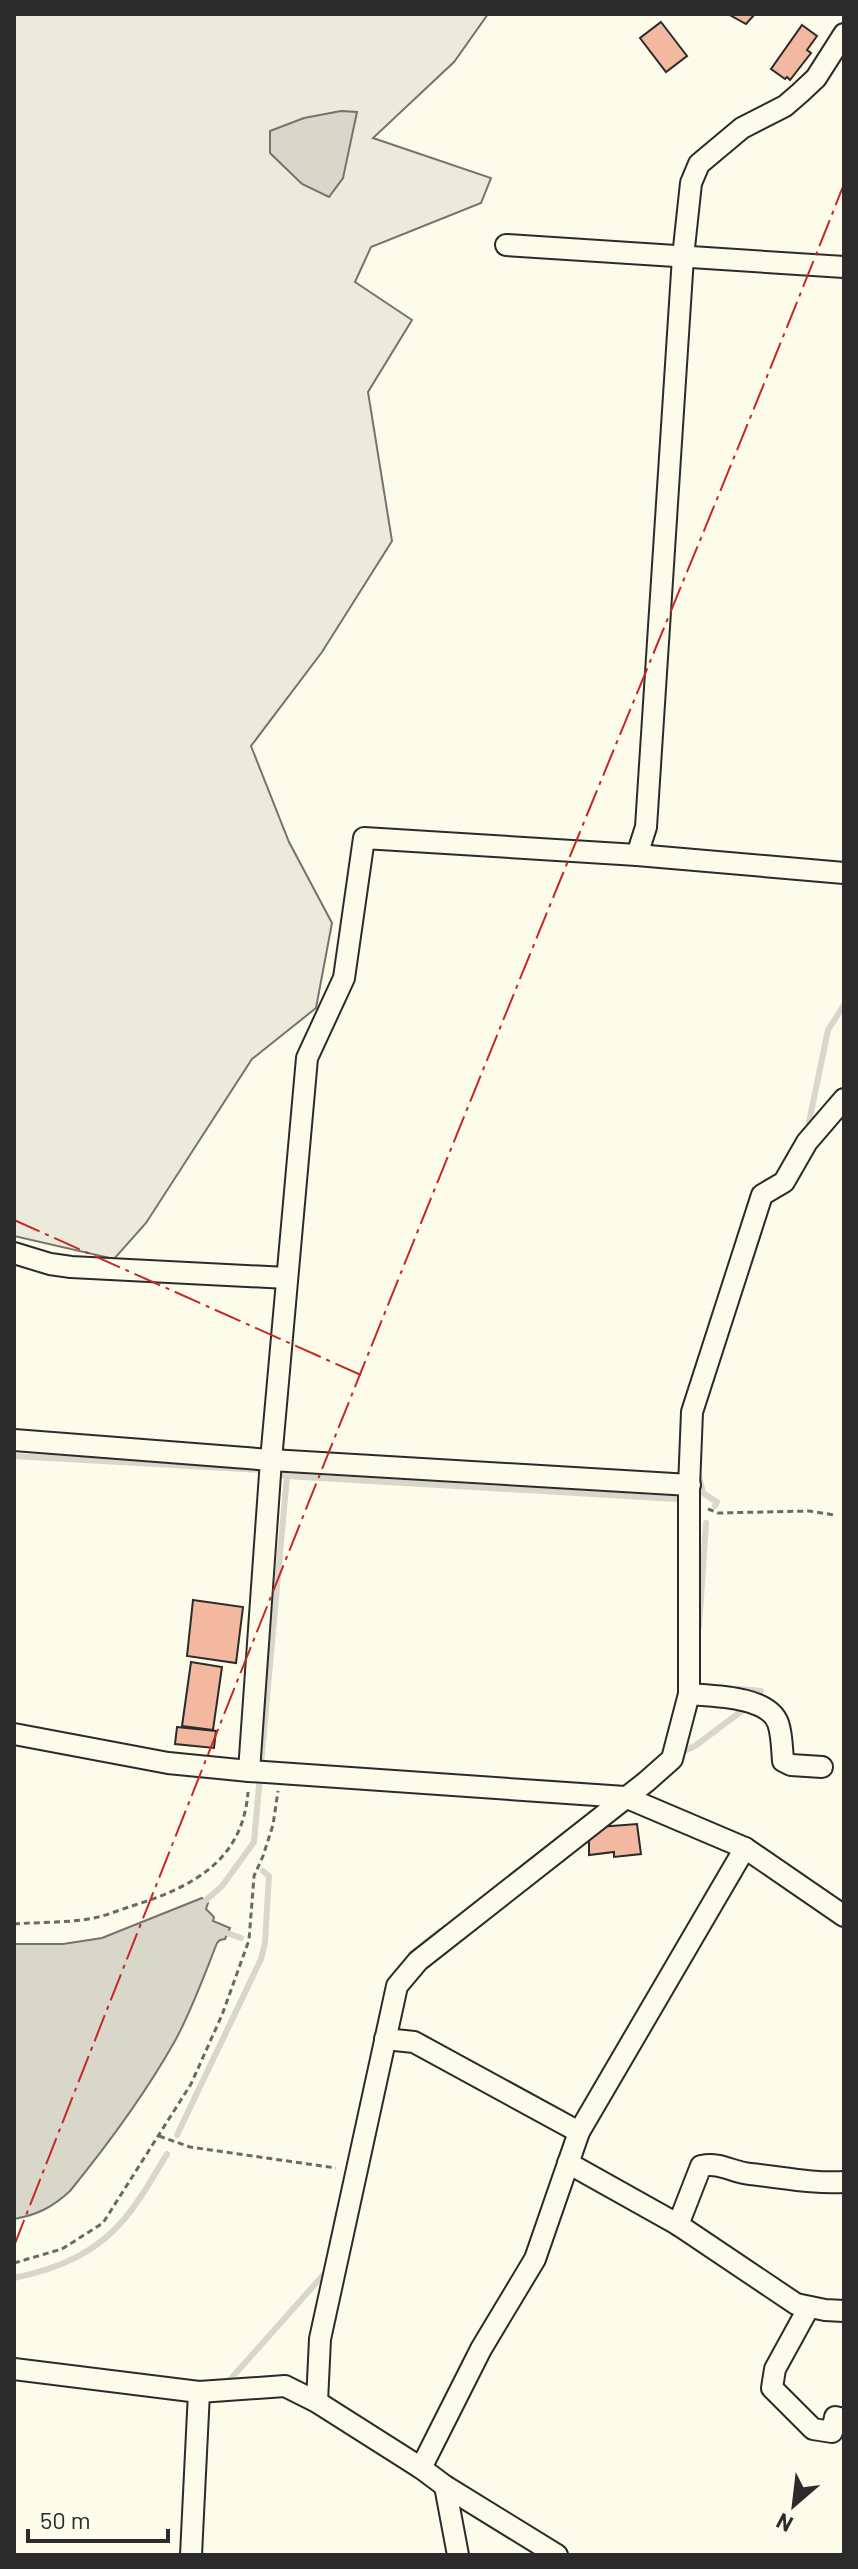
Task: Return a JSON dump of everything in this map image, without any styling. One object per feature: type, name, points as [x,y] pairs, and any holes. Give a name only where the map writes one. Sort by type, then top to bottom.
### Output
[{"type":"street","points":[[637,855],[646,827],[683,257],[691,183],[699,164],[742,128],[785,106],[816,78],[844,34]]},
{"type":"street","points":[[506,245],[844,267]]},
{"type":"street","points":[[249,1771],[271,1460],[307,1058],[344,978],[364,838],[637,855],[844,873]]},
{"type":"street","points":[[317,2402],[320,2339],[357,2171],[391,2039],[397,1986],[418,1961],[625,1797],[674,1754],[689,1694],[692,1412],[762,1195],[784,1182],[807,1142],[844,1099]]},
{"type":"street","points":[[14,1253],[71,1267],[287,1278]]},
{"type":"street","points":[[14,1440],[689,1492]]},
{"type":"street","points":[[689,1694],[733,1698],[762,1706],[773,1714],[778,1723],[783,1761],[791,1765],[822,1767]]},
{"type":"street","points":[[14,1734],[168,1763],[281,1774],[625,1797],[745,1848],[844,1916]]},
{"type":"street","points":[[421,2468],[481,2349],[535,2259],[579,2132],[745,1848]]},
{"type":"street","points":[[391,2039],[414,2042],[579,2132]]},
{"type":"street","points":[[568,2163],[678,2225],[796,2304],[844,2311]]},
{"type":"street","points":[[678,2225],[701,2166],[713,2163],[748,2174],[844,2182]]},
{"type":"street","points":[[809,2307],[775,2369],[772,2388],[813,2429],[832,2432],[835,2417],[844,2419]]},
{"type":"street","points":[[14,2369],[199,2392],[285,2386],[317,2402],[557,2555]]},
{"type":"street","points":[[191,2555],[199,2392]]},
{"type":"street","points":[[445,2486],[458,2555]]},
{"type":"path","points":[[689,1492],[718,1513],[809,1511],[835,1515]]},
{"type":"path","points":[[14,1924],[93,1918],[166,1895],[200,1876],[221,1859],[238,1836],[246,1813],[249,1771]]},
{"type":"path","points":[[14,2263],[62,2249],[103,2223],[191,2084],[222,2015],[249,1940],[254,1876],[273,1825],[281,1774]]},
{"type":"path","points":[[159,2136],[190,2147],[357,2171]]},
{"type":"shaded area","points":[[14,14],[488,14],[454,62],[373,138],[491,178],[481,203],[371,247],[355,282],[412,320],[368,392],[392,541],[322,652],[251,746],[289,842],[332,923],[316,1008],[252,1059],[146,1223],[114,1259],[14,1236]]},
{"type":"shaded area","points":[[341,111],[357,112],[343,178],[329,197],[302,184],[270,153],[270,131],[304,118]]},
{"type":"shaded area","points":[[202,1898],[208,1903],[206,1909],[214,1917],[213,1921],[230,1928],[225,1939],[217,1943],[176,2039],[126,2117],[70,2191],[44,2210],[14,2219],[14,1944],[63,1944],[102,1938]]},
{"type":"building","points":[[728,14],[755,14],[746,24]]},
{"type":"building","points":[[661,22],[687,56],[666,72],[640,38]]},
{"type":"building","points":[[802,25],[817,36],[807,50],[811,53],[790,80],[785,79],[771,69]]},
{"type":"building","points":[[193,1600],[243,1607],[236,1663],[187,1656]]},
{"type":"building","points":[[191,1662],[222,1667],[213,1730],[182,1726]]},
{"type":"building","points":[[177,1727],[216,1731],[214,1748],[175,1744]]},
{"type":"building","points":[[637,1824],[641,1854],[614,1857],[614,1852],[589,1855],[589,1831],[598,1827]]},
{"type":"waterway","points":[[809,1122],[828,1030],[844,1005]]},
{"type":"waterway","points":[[14,1456],[261,1470],[287,1476]]},
{"type":"waterway","points":[[205,1901],[222,1886],[254,1842],[287,1476],[677,1499],[685,1495]]},
{"type":"waterway","points":[[699,1477],[703,1493],[717,1502],[715,1506]]},
{"type":"waterway","points":[[699,1627],[706,1523]]},
{"type":"waterway","points":[[727,1688],[761,1691],[755,1697]]},
{"type":"waterway","points":[[680,1753],[695,1746],[743,1710]]},
{"type":"waterway","points":[[177,2135],[261,1959],[265,1943],[269,1876],[263,1871]]},
{"type":"waterway","points":[[411,1954],[440,1931]]},
{"type":"waterway","points":[[227,1933],[241,1938]]},
{"type":"waterway","points":[[14,2278],[76,2258],[115,2230],[143,2194],[167,2154]]},
{"type":"waterway","points":[[227,2383],[325,2273]]},
{"type":"power","points":[[14,2246],[351,1396],[844,184]]},
{"type":"power","points":[[14,1220],[361,1375]]}]
